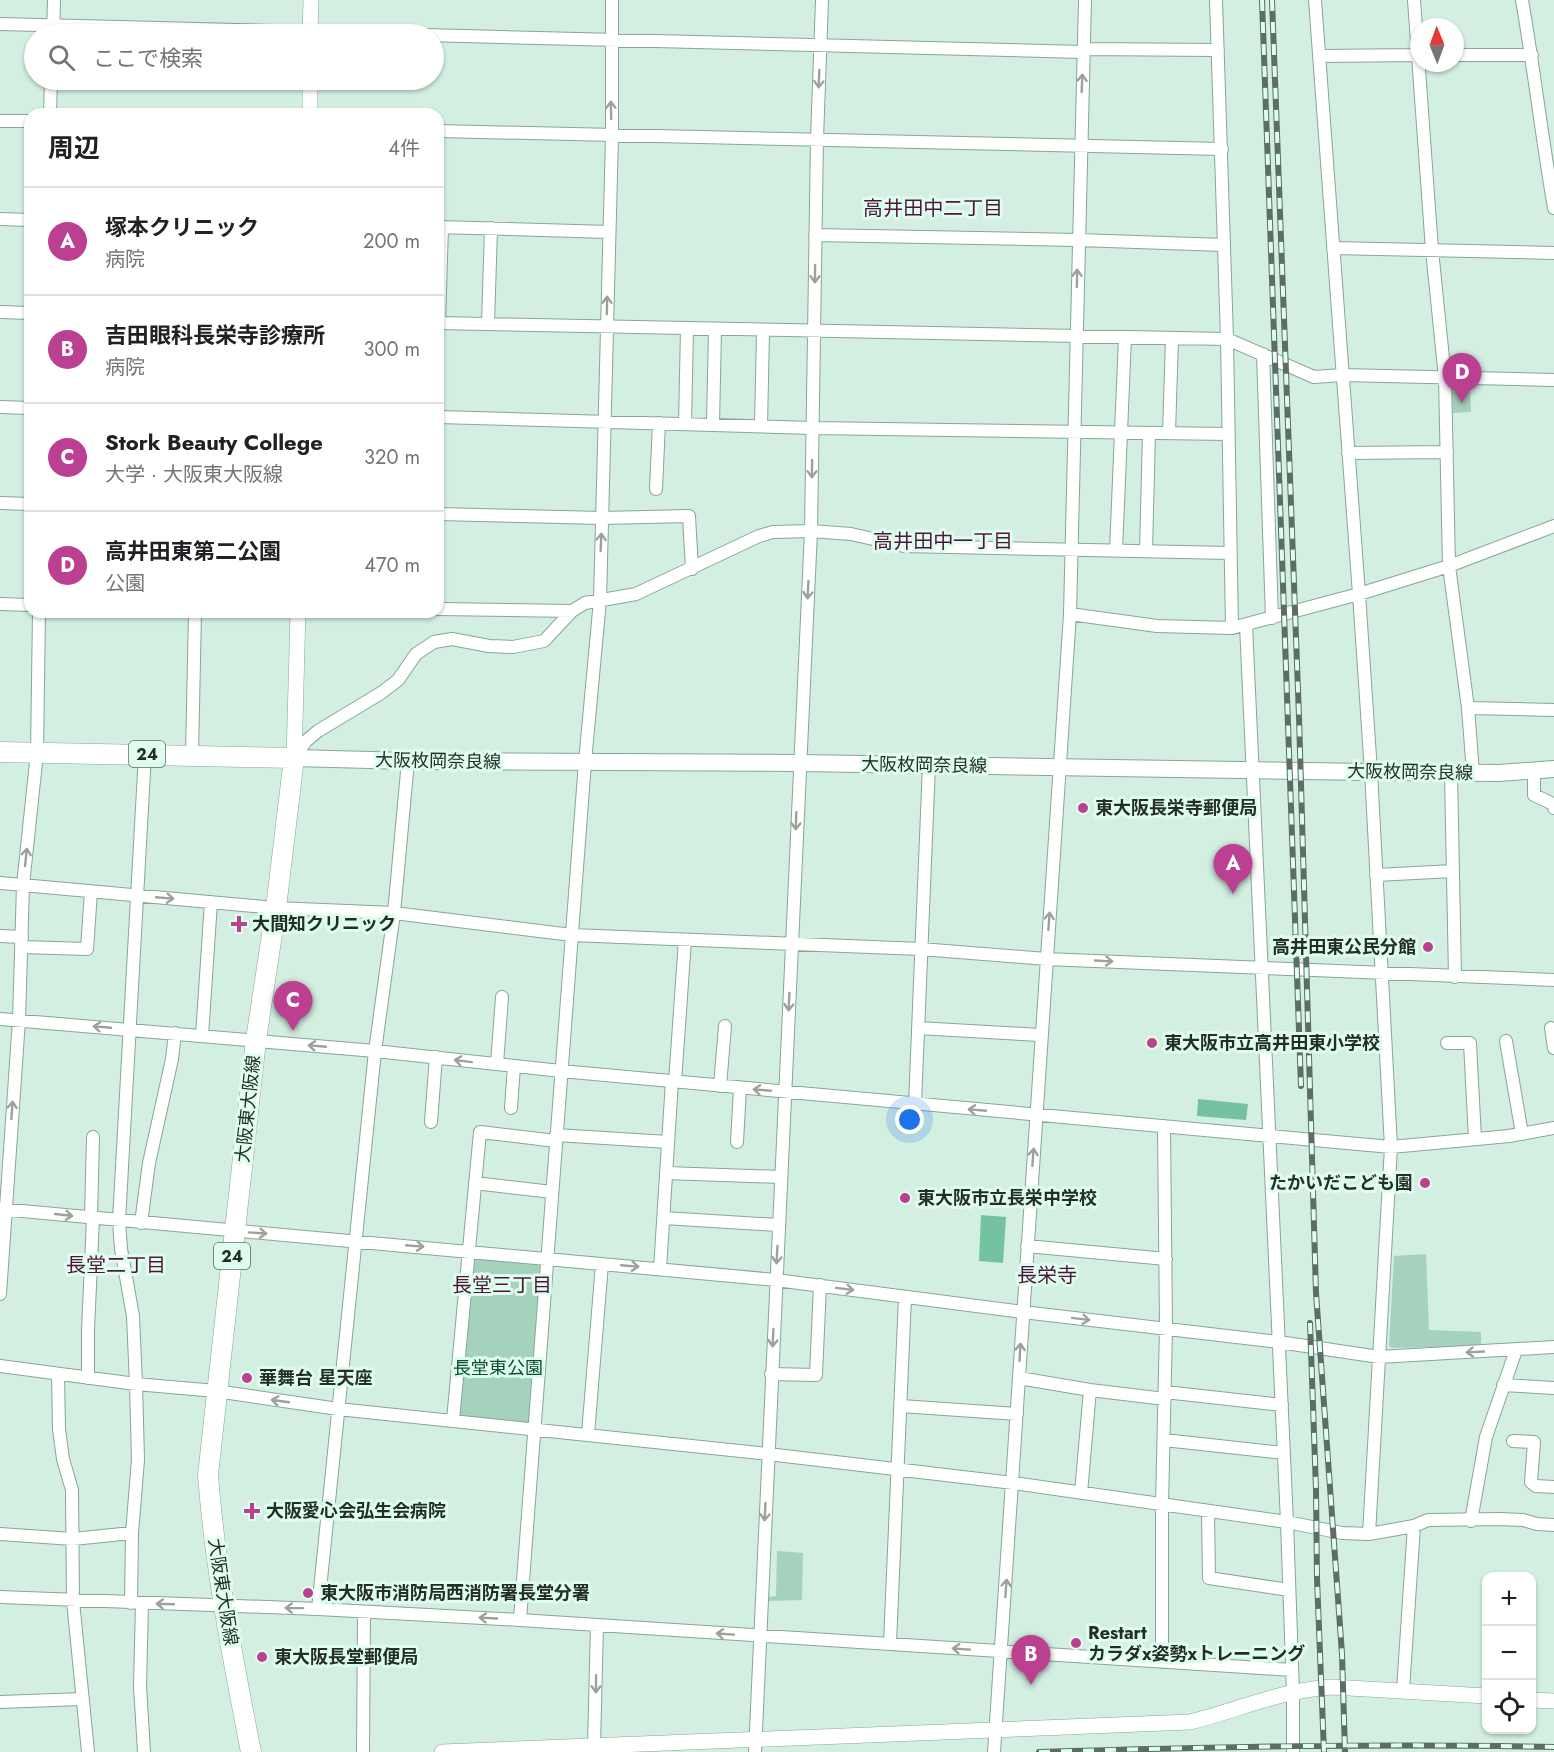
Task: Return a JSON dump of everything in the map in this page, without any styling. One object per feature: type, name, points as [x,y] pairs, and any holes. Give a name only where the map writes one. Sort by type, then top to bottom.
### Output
[{"type":"main road","name":"24","points":[[0,752],[294,758]]},
{"type":"main road","name":"大阪枚岡奈良線","points":[[294,758],[1450,773],[1554,769]]},
{"type":"main road","name":"大阪東大阪線","points":[[251,1752],[223,1606],[208,1475],[256,1040],[276,908],[294,758]]},
{"type":"street","points":[[53,24],[54,0]]},
{"type":"street","points":[[310,24],[311,0]]},
{"type":"street","points":[[520,1620],[585,762],[600,600],[612,136],[610,39],[612,0]]},
{"type":"street","points":[[756,1746],[771,1374],[811,531],[817,139],[822,0]]},
{"type":"street","points":[[994,1752],[1070,614],[1085,0]]},
{"type":"street","points":[[1216,0],[1227,339],[1232,628]]},
{"type":"street","points":[[1315,0],[1371,772],[1391,1147],[1369,1534]]},
{"type":"street","points":[[1414,0],[1415,18]]},
{"type":"street","points":[[1522,0],[1554,208]]},
{"type":"street","points":[[0,24],[24,27]]},
{"type":"street","points":[[444,36],[1083,50],[1218,50]]},
{"type":"street","points":[[1464,55],[1532,55]]},
{"type":"street","points":[[1319,56],[1410,56]]},
{"type":"street","points":[[1419,72],[1432,250],[1445,378],[1449,566],[1468,708],[1473,773]]},
{"type":"street","points":[[50,108],[51,90]]},
{"type":"street","points":[[310,90],[310,108]]},
{"type":"street","points":[[0,121],[24,121]]},
{"type":"street","points":[[444,131],[1222,149]]},
{"type":"street","points":[[0,219],[24,220]]},
{"type":"street","points":[[444,227],[609,232]]},
{"type":"street","points":[[488,324],[490,228]]},
{"type":"street","points":[[815,236],[1224,245]]},
{"type":"street","points":[[1333,248],[1554,253]]},
{"type":"street","points":[[0,312],[24,312]]},
{"type":"street","points":[[444,323],[1227,339],[1314,376],[1554,380]]},
{"type":"street","points":[[685,423],[687,329]]},
{"type":"street","points":[[713,424],[715,330]]},
{"type":"street","points":[[761,426],[763,331]]},
{"type":"street","points":[[1116,550],[1125,337]]},
{"type":"street","points":[[1170,433],[1172,338]]},
{"type":"street","points":[[1263,354],[1272,618]]},
{"type":"street","points":[[0,407],[24,408]]},
{"type":"street","points":[[444,417],[812,428],[1228,434]]},
{"type":"street","points":[[656,489],[659,423]]},
{"type":"street","points":[[1146,551],[1149,433]]},
{"type":"street","points":[[1348,453],[1446,452]]},
{"type":"street","points":[[0,503],[24,504]]},
{"type":"street","points":[[444,514],[602,518],[689,516],[692,570]]},
{"type":"street","points":[[1070,614],[1157,626],[1232,628],[1359,594],[1449,566],[1554,526]]},
{"type":"street","points":[[294,758],[306,741],[318,731],[381,693],[398,680],[416,654],[434,642],[452,639],[489,646],[513,647],[544,641],[572,610],[585,603],[636,594],[692,570],[759,536],[773,532],[811,531],[850,534],[904,546],[1230,553]]},
{"type":"street","points":[[0,604],[24,605]]},
{"type":"street","points":[[444,609],[572,610]]},
{"type":"street","points":[[0,1294],[3,1209],[18,1020],[23,885],[37,753],[39,618]]},
{"type":"street","points":[[192,755],[195,618]]},
{"type":"street","points":[[294,758],[298,618]]},
{"type":"street","points":[[1245,625],[1287,1522],[1293,1752]]},
{"type":"street","points":[[1468,708],[1554,710]]},
{"type":"street","points":[[144,1752],[132,1533],[138,1460],[133,1316],[118,1221],[145,754]]},
{"type":"street","points":[[318,1609],[375,1051],[394,914],[408,761]]},
{"type":"street","points":[[915,1104],[929,765]]},
{"type":"street","points":[[1534,771],[1534,795],[1553,804],[1554,808]]},
{"type":"street","points":[[1450,773],[1455,977]]},
{"type":"street","points":[[1376,875],[1453,871]]},
{"type":"street","points":[[0,883],[276,908],[394,914],[572,935],[921,949],[1262,969],[1554,980]]},
{"type":"street","points":[[0,936],[22,942],[87,949],[91,892]]},
{"type":"street","points":[[202,1036],[211,902]]},
{"type":"street","points":[[660,1269],[685,940]]},
{"type":"street","points":[[497,1064],[502,997]]},
{"type":"street","points":[[0,1018],[1391,1147],[1522,1134],[1554,1128]]},
{"type":"street","points":[[720,1086],[725,1026]]},
{"type":"street","points":[[918,1028],[1041,1035]]},
{"type":"street","points":[[1551,1029],[1554,1046]]},
{"type":"street","points":[[141,1223],[149,1163],[172,1059],[175,1034]]},
{"type":"street","points":[[1506,1041],[1522,1134]]},
{"type":"street","points":[[1448,1043],[1470,1043],[1475,1139]]},
{"type":"street","points":[[431,1122],[436,1057]]},
{"type":"street","points":[[511,1108],[514,1066]]},
{"type":"street","points":[[737,1142],[740,1088]]},
{"type":"street","points":[[1162,1662],[1162,1505],[1166,1328],[1164,1126]]},
{"type":"street","points":[[453,1420],[480,1132],[556,1138],[668,1142]]},
{"type":"street","points":[[88,1378],[93,1137]]},
{"type":"street","points":[[666,1173],[780,1177]]},
{"type":"street","points":[[475,1183],[552,1192]]},
{"type":"street","points":[[3,1209],[776,1280],[1279,1342],[1379,1357],[1554,1347]]},
{"type":"street","points":[[664,1218],[778,1225]]},
{"type":"street","points":[[1027,1246],[1166,1259]]},
{"type":"street","points":[[588,1434],[602,1263]]},
{"type":"street","points":[[771,1374],[816,1375],[820,1285]]},
{"type":"street","points":[[890,1643],[905,1297]]},
{"type":"street","points":[[1471,1521],[1486,1437],[1516,1350]]},
{"type":"street","points":[[0,1366],[136,1384],[216,1391],[338,1409],[534,1428],[1013,1483],[1287,1522],[1342,1533],[1369,1534],[1414,1527],[1428,1520],[1523,1520],[1554,1525]]},
{"type":"street","points":[[58,1374],[58,1429],[63,1459],[72,1490],[73,1601],[88,1752]]},
{"type":"street","points":[[1019,1378],[1090,1390],[1282,1405]]},
{"type":"street","points":[[1503,1385],[1554,1388]]},
{"type":"street","points":[[1081,1493],[1090,1390]]},
{"type":"street","points":[[901,1406],[1017,1414]]},
{"type":"street","points":[[1164,1440],[1284,1453]]},
{"type":"street","points":[[1514,1441],[1534,1442],[1531,1482],[1536,1486],[1554,1487]]},
{"type":"street","points":[[1208,1511],[1209,1578],[1289,1590]]},
{"type":"street","points":[[1402,1690],[1414,1527]]},
{"type":"street","points":[[0,1534],[73,1539],[132,1533]]},
{"type":"street","points":[[0,1597],[318,1609],[520,1620],[1292,1671]]},
{"type":"street","points":[[363,1752],[364,1612]]},
{"type":"street","points":[[595,1749],[597,1625]]},
{"type":"street","points":[[442,1752],[756,1746],[996,1730],[1190,1722],[1260,1700],[1293,1692],[1332,1687],[1482,1696]]},
{"type":"street","points":[[0,1702],[82,1699]]},
{"type":"street","points":[[1536,1700],[1554,1701]]},
{"type":"green space","points":[[1470,384],[1471,412],[1453,413],[1452,393],[1458,385]]},
{"type":"green space","points":[[1426,1254],[1429,1330],[1481,1332],[1481,1346],[1392,1348],[1389,1346],[1394,1256]]},
{"type":"green space","name":"長堂東公園","points":[[473,1257],[542,1263],[530,1423],[457,1416]]},
{"type":"green space","points":[[777,1551],[803,1553],[802,1600],[768,1601],[768,1597],[776,1596]]},
{"type":"shaded area","points":[[1198,1099],[1248,1104],[1246,1120],[1197,1116]]},
{"type":"shaded area","points":[[981,1215],[1006,1217],[1003,1263],[979,1261]]},
{"type":"railway","points":[[1262,0],[1301,1086]]},
{"type":"railway","points":[[1272,0],[1299,717],[1316,1293],[1342,1654],[1345,1752]]},
{"type":"railway","points":[[1310,1323],[1324,1752]]},
{"type":"railway","points":[[1039,1752],[1296,1746],[1554,1747]]},
{"type":"place","name":"高井田東第二公園","points":[[1462,403]]},
{"type":"place","name":"東大阪長栄寺郵便局","points":[[1083,808]]},
{"type":"place","name":"塚本クリニック","points":[[1233,894]]},
{"type":"place","name":"大間知クリニック","points":[[239,924]]},
{"type":"place","name":"高井田東公民分館","points":[[1428,947]]},
{"type":"place","name":"Stork Beauty College","points":[[293,1031]]},
{"type":"place","name":"東大阪市立高井田東小学校","points":[[1152,1043]]},
{"type":"place","name":"たかいだこども園","points":[[1425,1183]]},
{"type":"place","name":"東大阪市立長栄中学校","points":[[905,1198]]},
{"type":"place","name":"華舞台 星天座","points":[[247,1378]]},
{"type":"place","name":"大阪愛心会弘生会病院","points":[[252,1511]]},
{"type":"place","name":"東大阪市消防局西消防署長堂分署","points":[[308,1593]]},
{"type":"place","name":"Restart カラダx姿勢xトレーニング","points":[[1076,1643]]},
{"type":"place","name":"東大阪長堂郵便局","points":[[262,1657]]},
{"type":"place","name":"吉田眼科長栄寺診療所","points":[[1031,1685]]},
{"type":"district","name":"高井田中二丁目","points":[[933,208]]},
{"type":"district","name":"高井田中一丁目","points":[[943,541]]},
{"type":"district","name":"長堂二丁目","points":[[116,1265]]},
{"type":"district","name":"長栄寺","points":[[1047,1275]]},
{"type":"district","name":"長堂三丁目","points":[[502,1285]]}]
